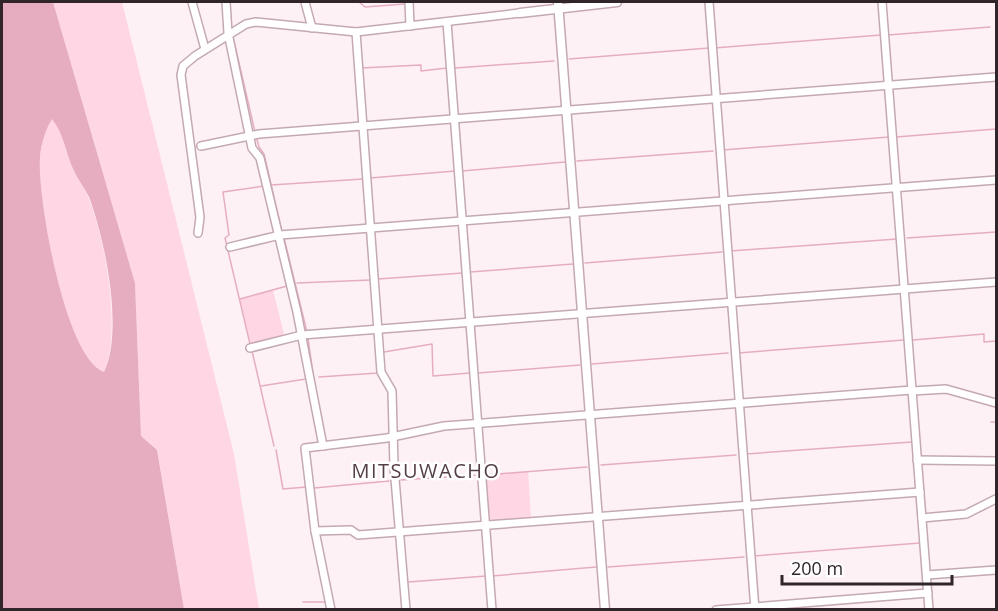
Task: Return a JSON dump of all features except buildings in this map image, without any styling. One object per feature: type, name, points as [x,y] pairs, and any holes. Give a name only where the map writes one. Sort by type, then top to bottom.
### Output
[{"type":"street","points":[[192,2],[205,49]]},
{"type":"street","points":[[226,2],[228,33],[253,135],[252,148],[260,158],[302,335],[323,446]]},
{"type":"street","points":[[305,2],[312,28]]},
{"type":"street","points":[[409,2],[410,26]]},
{"type":"street","points":[[198,233],[200,217],[181,75],[183,66],[228,33],[256,22],[356,32],[520,13],[558,5],[618,2]]},
{"type":"street","points":[[708,2],[753,608]]},
{"type":"street","points":[[882,2],[929,609]]},
{"type":"street","points":[[558,5],[605,609]]},
{"type":"street","points":[[447,21],[492,609]]},
{"type":"street","points":[[356,32],[381,372],[392,391],[393,435],[406,609]]},
{"type":"street","points":[[201,146],[253,135],[996,77]]},
{"type":"street","points":[[230,247],[278,236],[996,180]]},
{"type":"street","points":[[250,348],[302,335],[996,282]]},
{"type":"street","points":[[332,609],[315,531],[305,448],[387,438],[393,435],[478,423],[946,388],[996,403]]},
{"type":"street","points":[[917,460],[996,461]]},
{"type":"street","points":[[315,531],[351,530],[358,535],[920,492]]},
{"type":"street","points":[[922,518],[966,514],[996,499]]},
{"type":"street","points":[[927,575],[996,570]]},
{"type":"street","points":[[717,609],[928,593]]},
{"type":"shaded area","points":[[2,2],[53,2],[135,283],[141,436],[157,450],[184,609],[2,609]],"holes":[[[52,119],[72,166],[89,197],[106,260],[110,285],[112,333],[110,354],[104,372],[90,361],[77,338],[56,274],[49,239],[43,205],[40,157],[44,137]]]},
{"type":"shaded area","points":[[53,2],[122,2],[234,454],[259,609],[184,609],[157,450],[141,436],[135,283]]},
{"type":"shaded area","points":[[52,118],[60,131],[72,166],[88,197],[105,259],[109,284],[111,333],[109,355],[104,372],[90,361],[77,339],[56,275],[40,178],[41,148]]},
{"type":"shaded area","points":[[273,290],[285,338],[251,345],[240,299]]},
{"type":"shaded area","points":[[528,471],[531,519],[488,522],[485,475]]},
{"type":"waterway","points":[[359,2],[365,7],[405,4]]},
{"type":"waterway","points":[[888,35],[990,27]]},
{"type":"waterway","points":[[714,48],[881,35]]},
{"type":"waterway","points":[[233,37],[255,132]]},
{"type":"waterway","points":[[569,59],[709,48],[713,96]]},
{"type":"waterway","points":[[455,68],[554,61]]},
{"type":"waterway","points":[[361,68],[421,65],[421,71],[447,68]]},
{"type":"waterway","points":[[713,103],[720,197]]},
{"type":"waterway","points":[[896,137],[996,129]]},
{"type":"waterway","points":[[256,136],[264,154],[282,232]]},
{"type":"waterway","points":[[722,150],[889,137]]},
{"type":"waterway","points":[[577,161],[713,151]]},
{"type":"waterway","points":[[462,171],[565,162]]},
{"type":"waterway","points":[[370,178],[455,171]]},
{"type":"waterway","points":[[271,185],[363,179]]},
{"type":"waterway","points":[[250,344],[225,238],[229,235],[223,192],[264,186]]},
{"type":"waterway","points":[[721,205],[728,299]]},
{"type":"waterway","points":[[907,238],[996,232]]},
{"type":"waterway","points":[[284,238],[307,332]]},
{"type":"waterway","points":[[730,251],[897,239]]},
{"type":"waterway","points":[[585,263],[722,252]]},
{"type":"waterway","points":[[470,272],[573,264]]},
{"type":"waterway","points":[[378,279],[463,273]]},
{"type":"waterway","points":[[297,283],[371,280]]},
{"type":"waterway","points":[[240,299],[287,286]]},
{"type":"waterway","points":[[728,306],[736,400]]},
{"type":"waterway","points":[[913,340],[984,334],[984,342],[996,341]]},
{"type":"waterway","points":[[308,338],[314,381]]},
{"type":"waterway","points":[[738,353],[904,340]]},
{"type":"waterway","points":[[384,352],[432,344],[433,376],[470,373]]},
{"type":"waterway","points":[[252,351],[274,446]]},
{"type":"waterway","points":[[592,364],[728,353]]},
{"type":"waterway","points":[[478,373],[580,365]]},
{"type":"waterway","points":[[319,377],[378,373],[377,371]]},
{"type":"waterway","points":[[261,386],[306,379]]},
{"type":"waterway","points":[[991,422],[996,422]]},
{"type":"waterway","points":[[746,454],[912,442]]},
{"type":"waterway","points":[[390,446],[390,454]]},
{"type":"waterway","points":[[276,450],[283,489],[306,487]]},
{"type":"waterway","points":[[601,465],[736,455]]},
{"type":"waterway","points":[[485,475],[587,467]]},
{"type":"waterway","points":[[401,480],[478,475]]},
{"type":"waterway","points":[[314,488],[389,481]]},
{"type":"waterway","points":[[753,556],[920,543]]},
{"type":"waterway","points":[[608,567],[744,557]]},
{"type":"waterway","points":[[492,576],[596,567]]},
{"type":"waterway","points":[[408,582],[486,576]]},
{"type":"waterway","points":[[401,590],[402,610]]},
{"type":"waterway","points":[[303,602],[326,602]]},
{"type":"district","name":"MITSUWACHO","points":[[426,470]]}]
